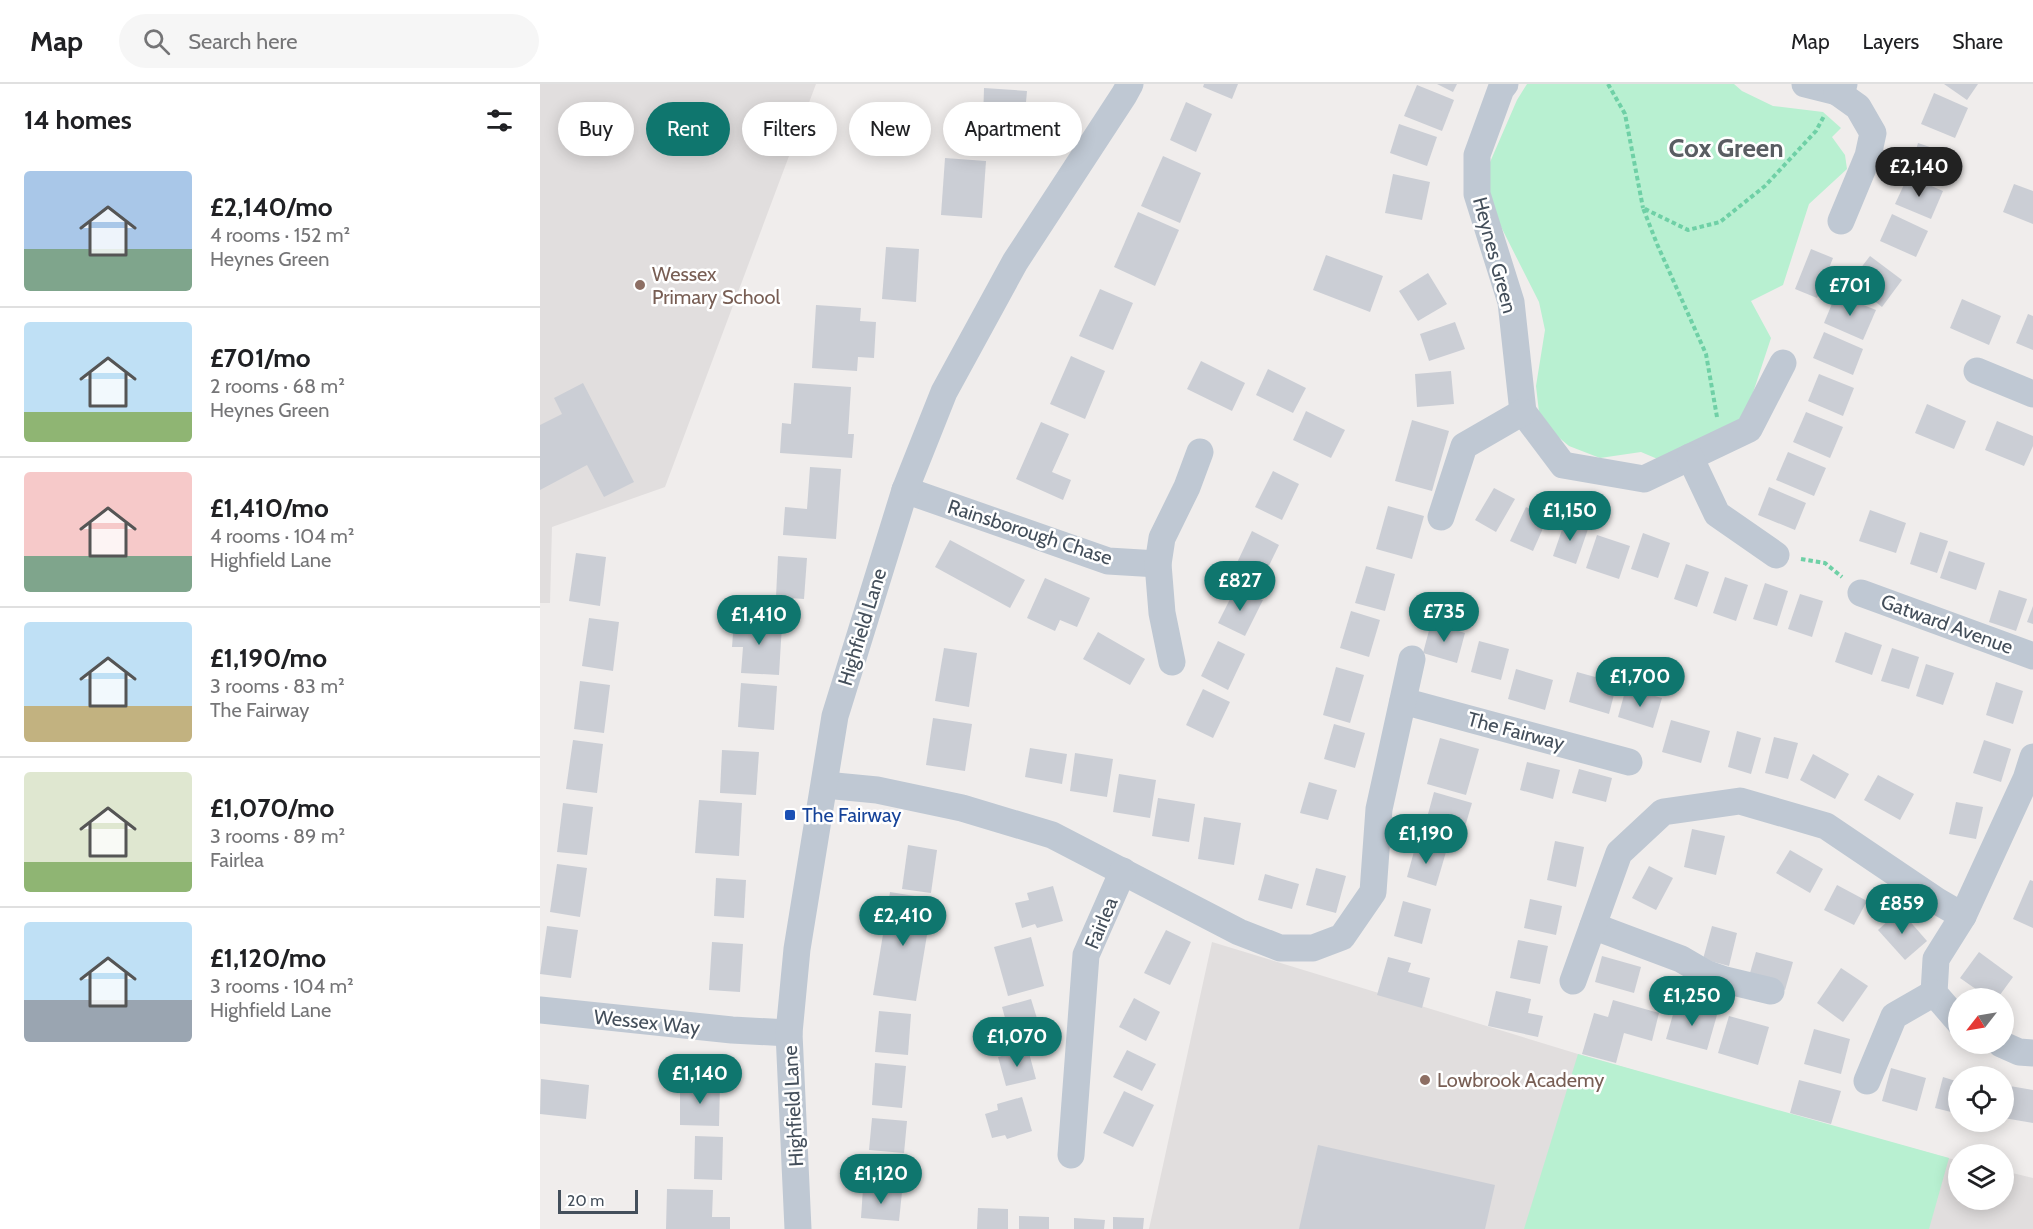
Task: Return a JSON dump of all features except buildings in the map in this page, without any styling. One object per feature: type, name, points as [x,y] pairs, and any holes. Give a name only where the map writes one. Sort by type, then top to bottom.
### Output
[{"type":"street","name":"Highfield Lane","points":[[798,1229],[789,1033],[797,950],[835,716],[905,490],[944,392],[1009,272],[1130,84]]},
{"type":"street","name":"Heynes Green","points":[[1505,84],[1501,89],[1477,154],[1477,194],[1511,302],[1523,412]]},
{"type":"street","points":[[1804,84],[1840,88],[1858,107],[1873,133],[1868,156],[1841,221]]},
{"type":"street","points":[[1441,517],[1464,446],[1523,412],[1563,465],[1644,479],[1749,429],[1783,363]]},
{"type":"street","points":[[1977,370],[2033,394]]},
{"type":"street","points":[[1172,663],[1162,613],[1158,564],[1162,538],[1187,487],[1200,452]]},
{"type":"street","points":[[1690,457],[1717,514],[1776,555]]},
{"type":"street","name":"Rainsborough Chase","points":[[905,490],[1108,561],[1158,564]]},
{"type":"street","name":"Gatward Avenue","points":[[1861,593],[2033,656]]},
{"type":"street","points":[[825,785],[877,790],[962,808],[1052,836],[1239,932],[1280,948],[1313,948],[1342,937],[1373,892],[1379,809],[1412,659]]},
{"type":"street","name":"The Fairway","points":[[1403,701],[1629,762]]},
{"type":"street","points":[[1948,1009],[1934,993],[1936,959],[1963,916],[2031,773]]},
{"type":"street","points":[[1574,981],[1619,853],[1663,812],[1740,801],[1826,826],[1963,916]]},
{"type":"street","name":"Fairlea","points":[[1071,1155],[1086,956],[1123,871]]},
{"type":"street","points":[[1593,926],[1681,959],[1725,980],[1771,991]]},
{"type":"street","points":[[1867,1081],[1894,1016],[1934,993]]},
{"type":"street","name":"Wessex Way","points":[[540,1010],[720,1029],[789,1033]]},
{"type":"street","points":[[2014,1050],[2033,1053]]},
{"type":"path","points":[[1608,84],[1625,114],[1643,208],[1706,354],[1721,442]]},
{"type":"path","points":[[1643,208],[1688,230],[1720,222],[1765,186],[1816,131],[1840,88]]},
{"type":"path","points":[[1776,555],[1825,563],[1861,593]]},
{"type":"shaded area","name":"Wessex Primary School","points":[[540,84],[816,84],[809,102],[742,102],[742,156],[789,156],[665,487],[552,527],[550,603],[540,603]]},
{"type":"shaded area","name":"Lowbrook Academy","points":[[1212,942],[1578,1054],[1948,1158],[1948,1210],[2014,1210],[2014,1173],[2033,1178],[2033,1229],[1149,1229]]},
{"type":"green space","points":[[1527,84],[1734,84],[1742,91],[1773,106],[1823,112],[1841,128],[1832,137],[1845,155],[1847,169],[1809,204],[1783,285],[1751,301],[1771,338],[1745,417],[1660,460],[1641,452],[1600,458],[1569,446],[1550,430],[1539,412],[1536,386],[1545,330],[1539,302],[1488,201],[1484,176],[1517,100]]},
{"type":"green space","points":[[1578,1054],[1948,1158],[1929,1229],[1524,1229]]},
{"type":"place","name":"Wessex Primary School","points":[[640,285]]},
{"type":"place","name":"The Fairway","points":[[790,815]]},
{"type":"place","name":"Lowbrook Academy","points":[[1425,1080]]},
{"type":"district","name":"Cox Green","points":[[1726,148]]}]
